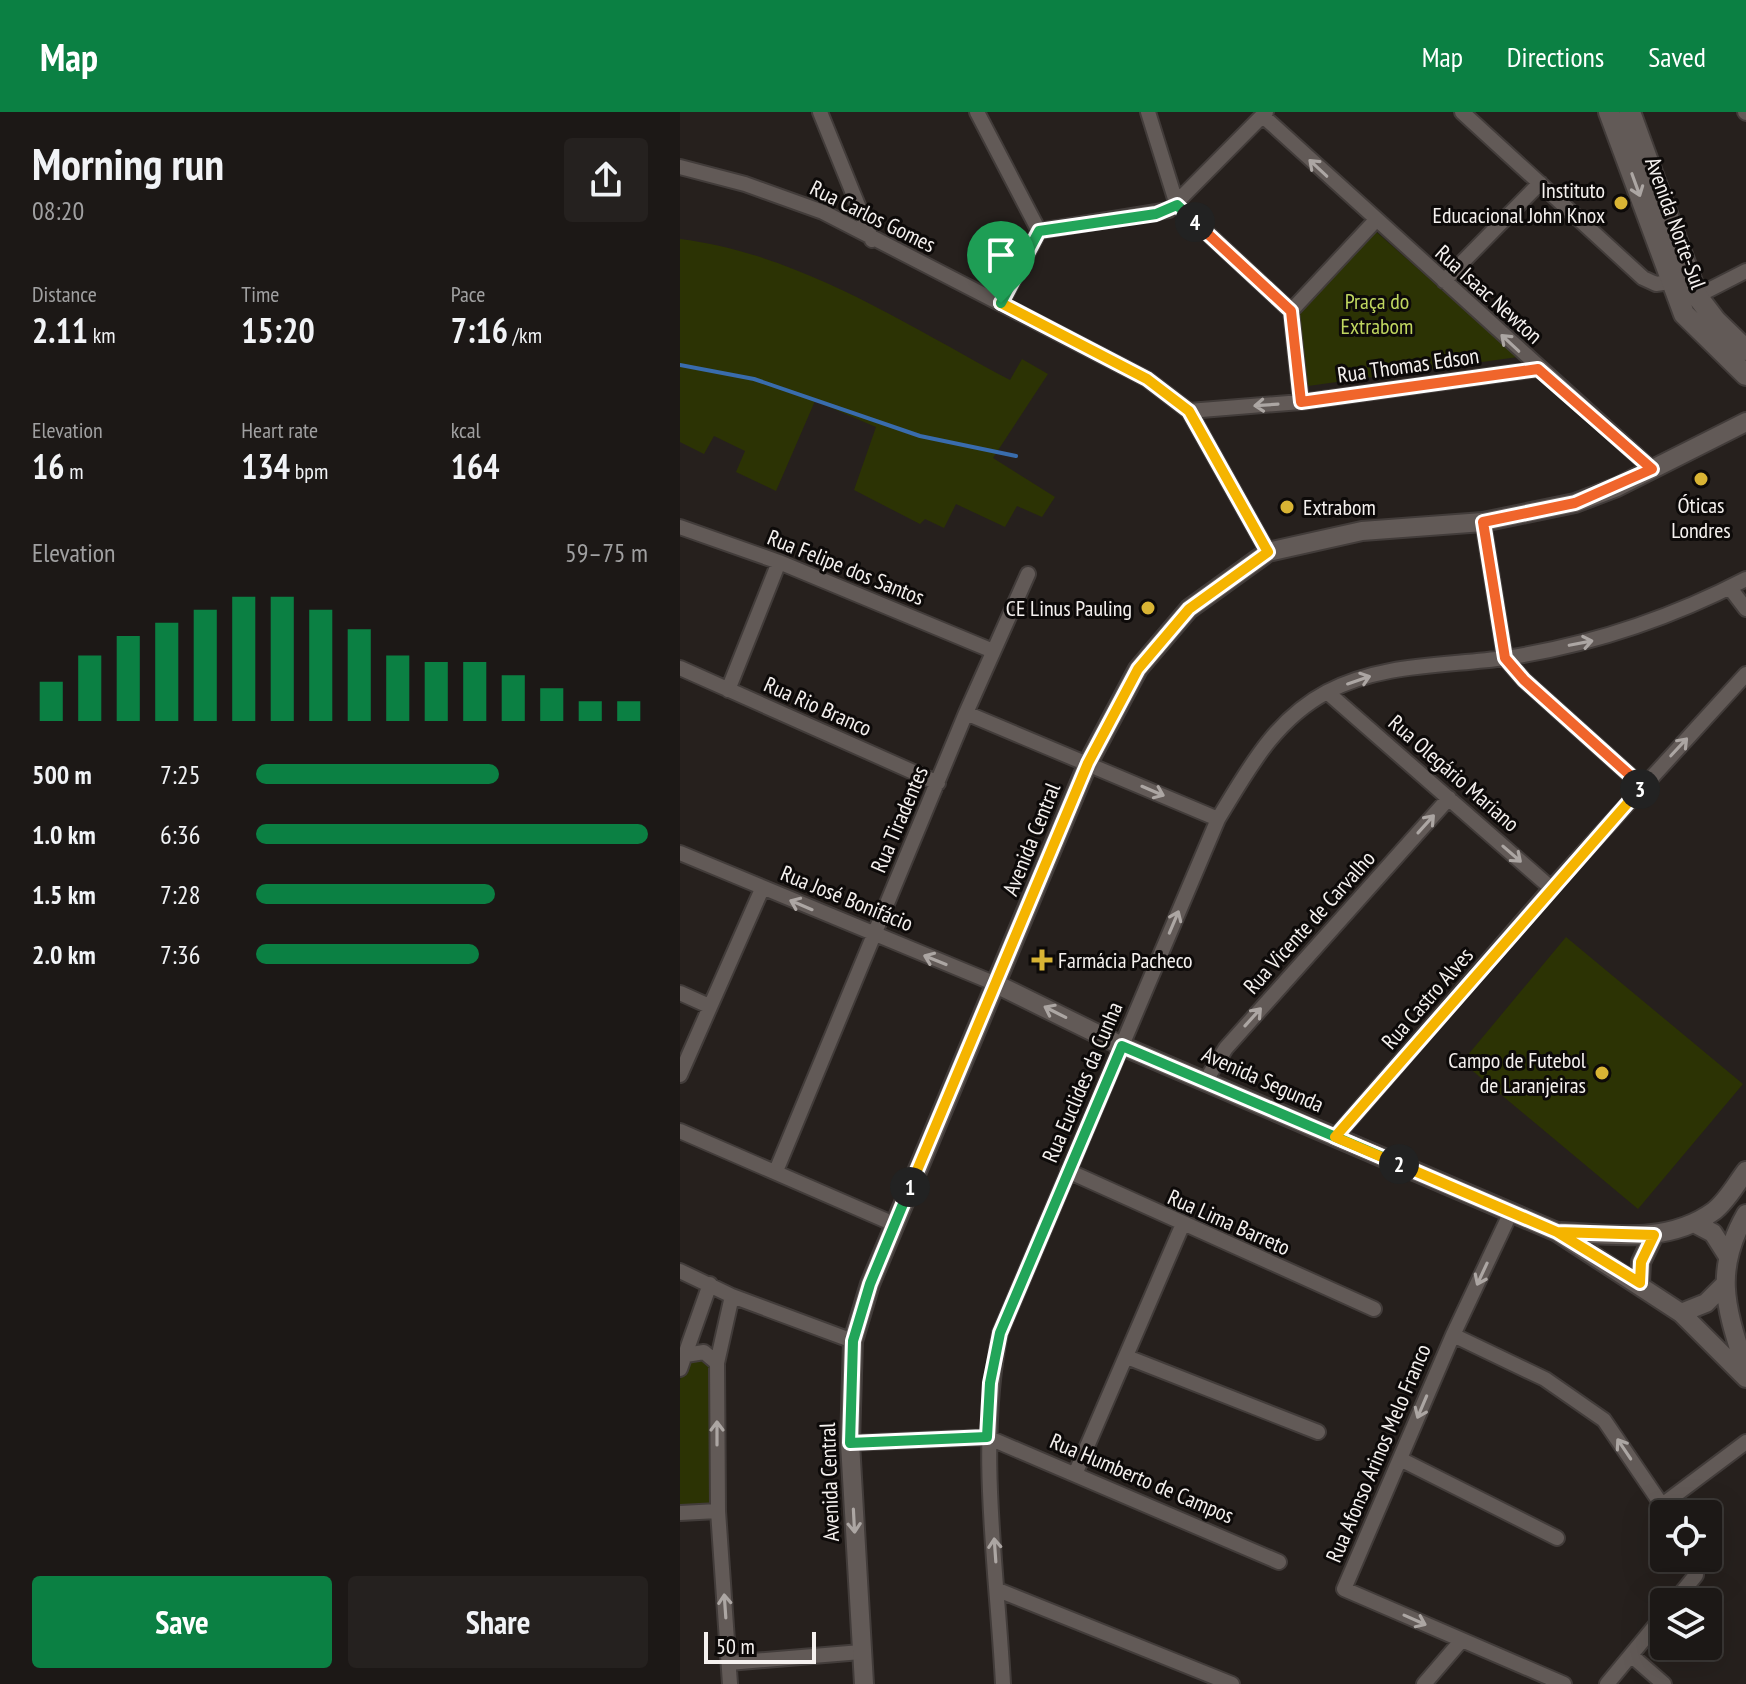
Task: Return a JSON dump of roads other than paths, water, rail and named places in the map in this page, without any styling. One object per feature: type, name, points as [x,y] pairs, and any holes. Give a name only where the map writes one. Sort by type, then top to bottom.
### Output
[{"type":"main road","name":"Avenida Norte-Sul","points":[[1609,112],[1670,282],[1692,324],[1746,375]]},
{"type":"main road","name":"Avenida Norte-Sul","points":[[1630,112],[1697,296],[1716,321],[1746,350]]},
{"type":"street","points":[[820,112],[872,240]]},
{"type":"street","points":[[977,112],[1039,231]]},
{"type":"street","points":[[1148,112],[1177,205],[1291,311],[1301,402]]},
{"type":"street","points":[[1462,112],[1643,278],[1656,284],[1670,282]]},
{"type":"street","points":[[1039,231],[1156,214],[1177,205],[1264,114]]},
{"type":"street","name":"Rua Isaac Newton","points":[[1264,114],[1375,221],[1652,469]]},
{"type":"street","name":"Rua Carlos Gomes","points":[[680,167],[745,184],[823,212],[872,240],[1147,379],[1189,411],[1268,552]]},
{"type":"street","points":[[1444,281],[1540,183]]},
{"type":"street","points":[[1291,311],[1375,221]]},
{"type":"street","points":[[1001,303],[1039,231]]},
{"type":"street","points":[[1697,296],[1746,271]]},
{"type":"street","name":"Rua Thomas Edson","points":[[1189,411],[1301,402],[1538,369]]},
{"type":"street","name":"Avenida Central","points":[[864,1684],[850,1443],[853,1341],[870,1284],[894,1224],[1088,763],[1138,669],[1189,609],[1268,552],[1362,531],[1483,522],[1575,503],[1746,422]]},
{"type":"street","points":[[1483,522],[1505,658],[1524,680],[1642,786]]},
{"type":"street","name":"Rua Felipe dos Santos","points":[[680,527],[779,562],[993,651]]},
{"type":"street","points":[[728,690],[779,562]]},
{"type":"street","name":"Rua Tiradentes","points":[[776,1171],[966,713],[1028,574]]},
{"type":"street","name":"Rua Euclides da Cunha","points":[[1003,1684],[987,1437],[990,1383],[1000,1333],[1218,819],[1264,744],[1298,711],[1327,692],[1366,677],[1428,665],[1505,658],[1613,637],[1654,623],[1746,579]]},
{"type":"street","points":[[1730,588],[1746,609]]},
{"type":"street","name":"Rua Rio Branco","points":[[680,668],[938,783]]},
{"type":"street","name":"Rua Castro Alves","points":[[1335,1137],[1551,888],[1746,674]]},
{"type":"street","name":"Rua Olegário Mariano","points":[[1327,692],[1551,888]]},
{"type":"street","points":[[966,713],[1218,819]]},
{"type":"street","name":"Rua Vicente de Carvalho","points":[[1206,1080],[1226,1048],[1449,798]]},
{"type":"street","name":"Rua José Bonifácio","points":[[680,853],[996,984]]},
{"type":"street","points":[[680,1075],[762,889]]},
{"type":"street","name":"Avenida Segunda","points":[[996,984],[1122,1046],[1557,1232]]},
{"type":"street","points":[[680,993],[709,1006]]},
{"type":"street","points":[[680,1131],[894,1224]]},
{"type":"street","name":"Rua Lima Barreto","points":[[1068,1171],[1182,1226],[1374,1309]]},
{"type":"street","points":[[1557,1232],[1654,1235],[1694,1223],[1716,1209],[1746,1171]]},
{"type":"street","name":"Rua Afonso Arinos Melo Franco","points":[[1511,1212],[1453,1335],[1344,1589],[1564,1684]]},
{"type":"street","points":[[1746,1214],[1727,1255],[1724,1285],[1727,1311],[1746,1371]]},
{"type":"street","points":[[1694,1223],[1713,1233],[1727,1255]]},
{"type":"street","points":[[1076,1472],[1182,1226]]},
{"type":"street","points":[[1557,1232],[1640,1283],[1681,1313],[1718,1346],[1746,1378]]},
{"type":"street","points":[[1640,1283],[1641,1262],[1654,1235]]},
{"type":"street","points":[[680,1271],[732,1296],[853,1341]]},
{"type":"street","points":[[683,1362],[710,1284]]},
{"type":"street","points":[[1681,1313],[1706,1303],[1724,1285]]},
{"type":"street","points":[[730,1684],[718,1511],[717,1363],[732,1296]]},
{"type":"street","points":[[1453,1335],[1545,1379],[1604,1420],[1658,1500]]},
{"type":"street","points":[[683,1362],[704,1352],[717,1363]]},
{"type":"street","points":[[1127,1357],[1318,1432]]},
{"type":"street","points":[[850,1443],[987,1437]]},
{"type":"street","name":"Rua Humberto de Campos","points":[[987,1437],[1076,1472],[1279,1562]]},
{"type":"street","points":[[1677,1500],[1746,1442]]},
{"type":"street","points":[[1400,1459],[1557,1538]]},
{"type":"street","points":[[680,1513],[718,1511]]},
{"type":"street","points":[[998,1590],[1232,1684]]},
{"type":"street","points":[[1607,1684],[1650,1633]]},
{"type":"street","points":[[1424,1684],[1461,1641]]},
{"type":"street","points":[[729,1663],[861,1652]]},
{"type":"street","points":[[1632,1656],[1664,1684]]},
{"type":"waterway","points":[[680,365],[754,379],[920,436],[1016,456]]},
{"type":"place","name":"Instituto Educacional John Knox","points":[[1621,203]]},
{"type":"place","name":"Óticas Londres","points":[[1701,479]]},
{"type":"place","name":"Extrabom","points":[[1287,507]]},
{"type":"place","name":"CE Linus Pauling","points":[[1148,608]]},
{"type":"place","name":"Farmácia Pacheco","points":[[1042,960]]},
{"type":"place","name":"Campo de Futebol de Laranjeiras","points":[[1602,1073]]},
{"type":"park label","name":"Praça do Extrabom","points":[[1377,314]]}]
